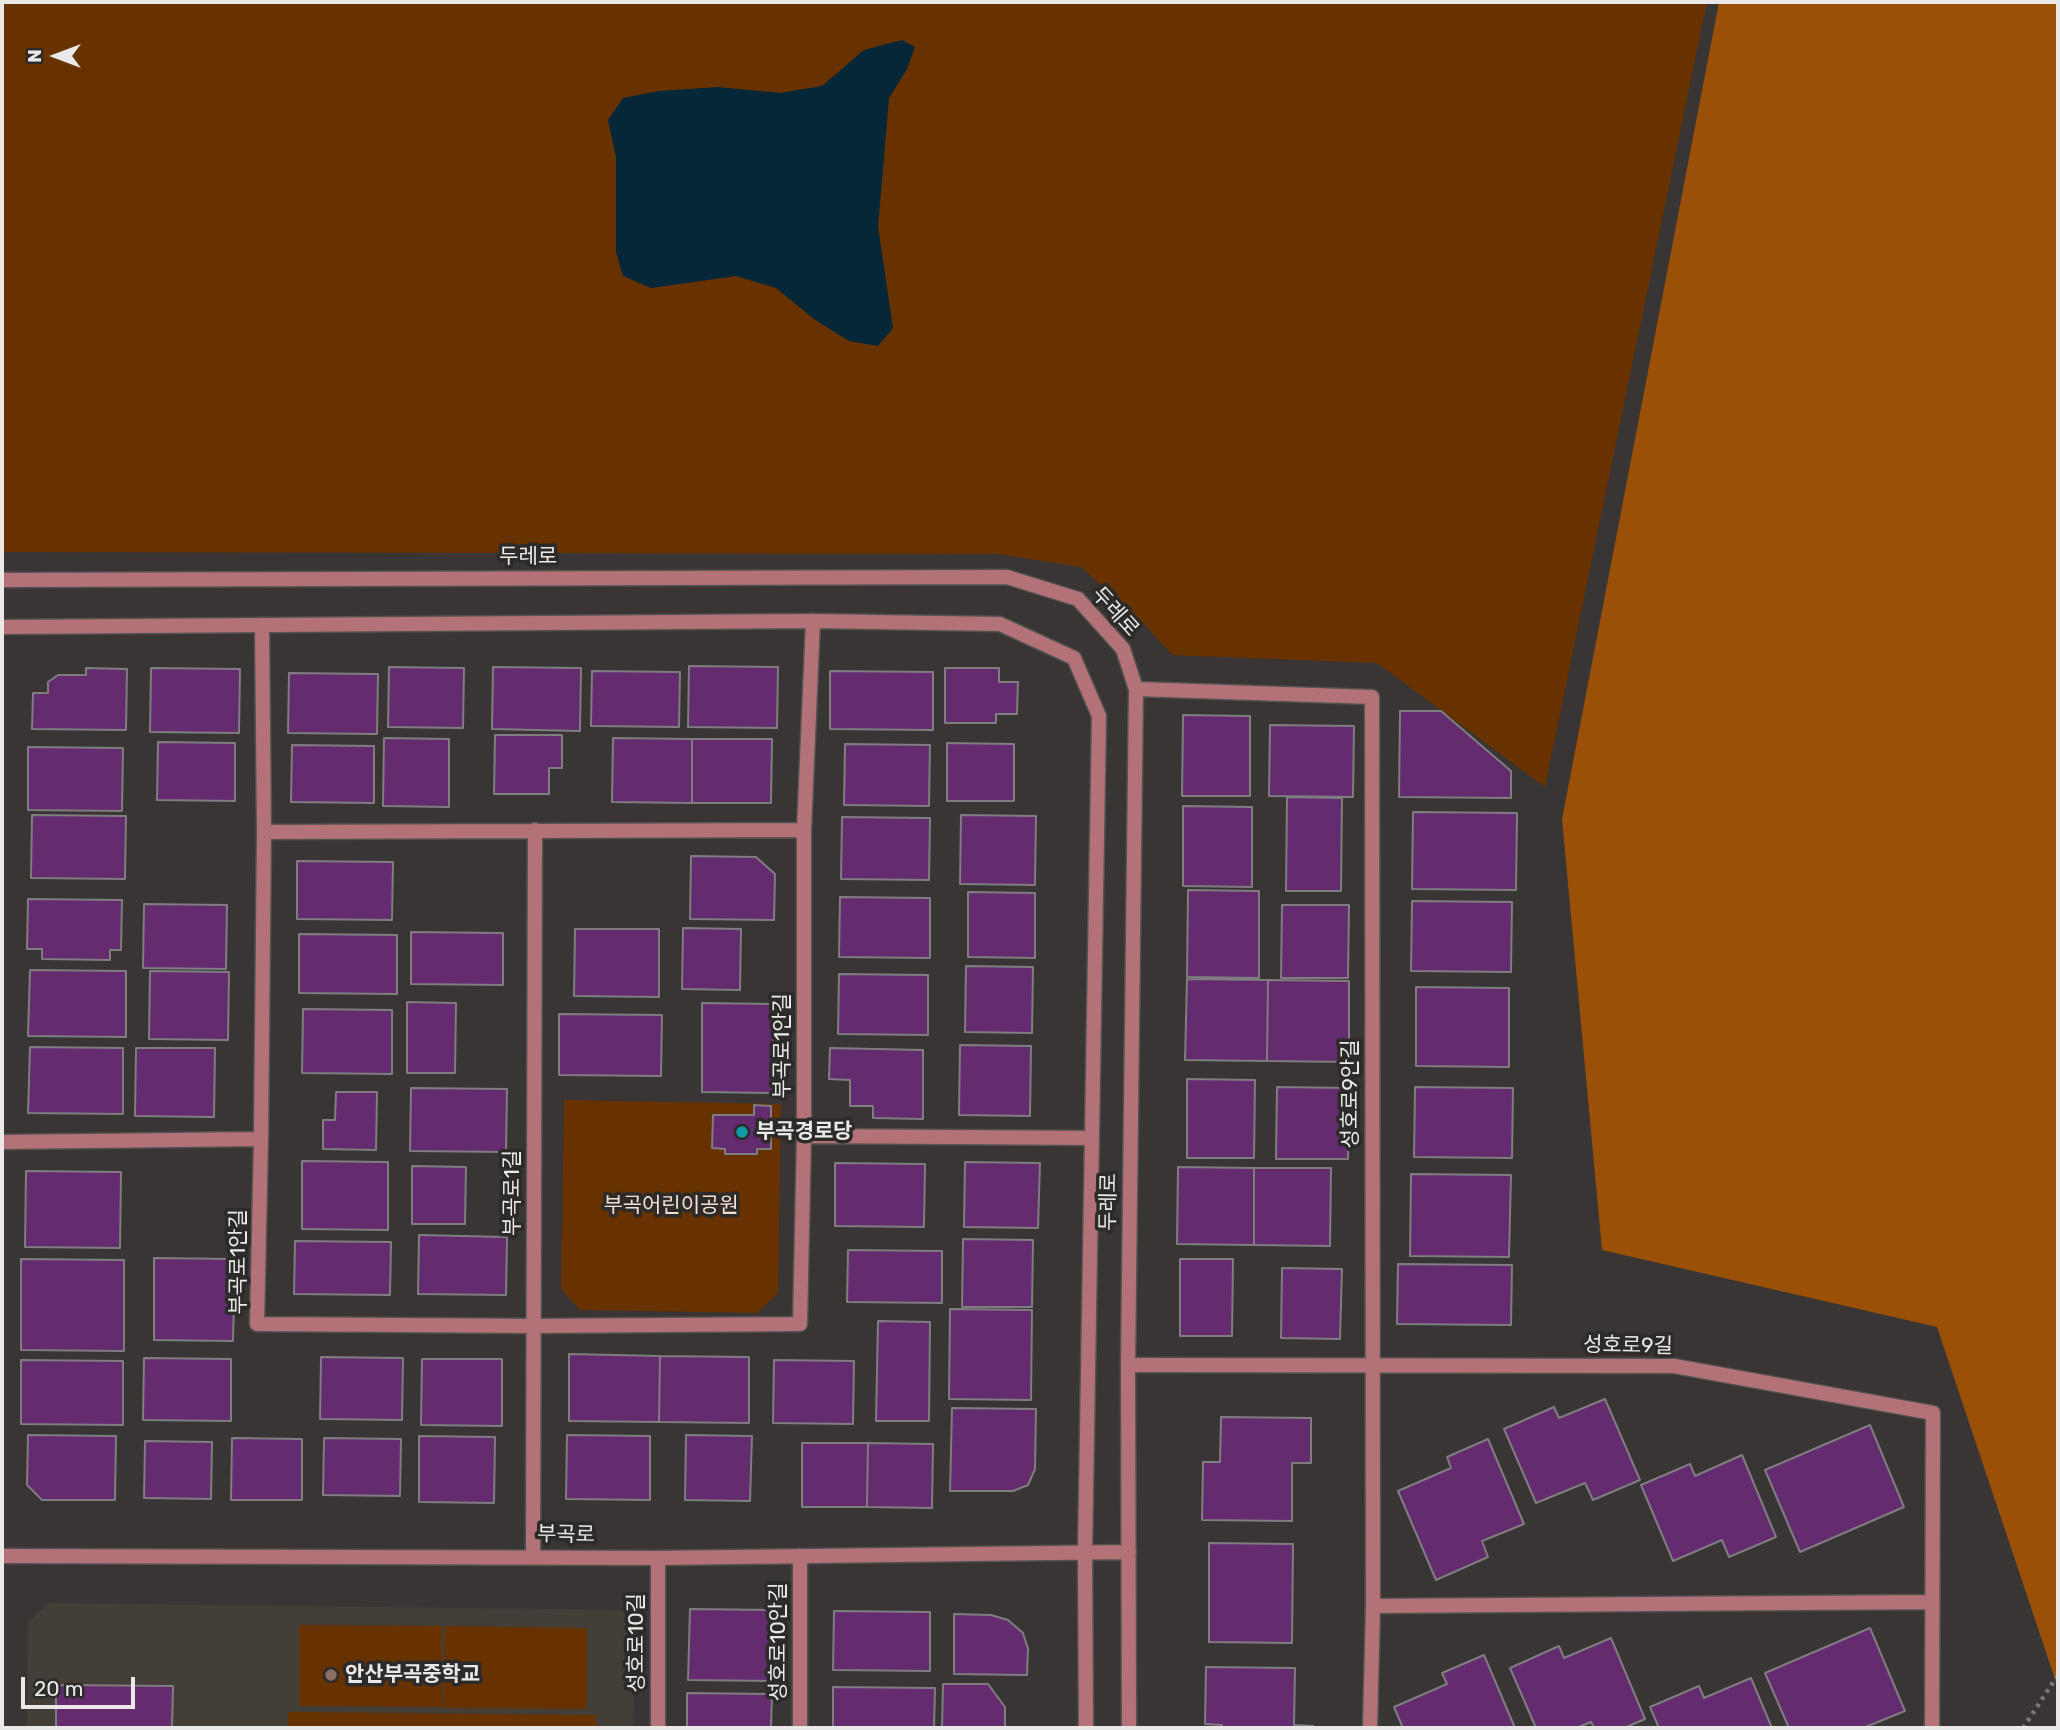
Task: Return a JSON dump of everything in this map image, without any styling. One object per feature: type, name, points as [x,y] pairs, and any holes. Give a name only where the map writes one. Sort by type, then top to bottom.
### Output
[{"type":"street","name":"두레로","points":[[2,580],[1007,577],[1078,598],[1123,649],[1136,689],[1128,1365],[1129,1728]]},
{"type":"street","name":"두레로","points":[[2,627],[813,621],[1000,624],[1074,658],[1099,716],[1085,1552],[1086,1728]]},
{"type":"street","name":"부곡로1안길","points":[[262,625],[264,832],[257,1324],[534,1326],[800,1324],[804,1136],[804,830],[813,621]]},
{"type":"street","name":"성호로9안길","points":[[1136,689],[1372,697],[1373,1605],[1370,1728]]},
{"type":"street","name":"부곡로1길","points":[[533,1555],[535,830]]},
{"type":"street","points":[[264,832],[804,830]]},
{"type":"street","points":[[804,1136],[1091,1138]]},
{"type":"street","points":[[2,1142],[261,1139]]},
{"type":"street","name":"성호로9길","points":[[1128,1365],[1674,1366],[1933,1413],[1932,1728]]},
{"type":"street","name":"부곡로","points":[[2,1556],[533,1555],[658,1558],[1129,1552]]},
{"type":"street","name":"성호로10안길","points":[[800,1556],[800,1728]]},
{"type":"street","name":"성호로10길","points":[[658,1558],[658,1728]]},
{"type":"street","points":[[1373,1605],[1932,1602]]},
{"type":"path","points":[[2023,1728],[2058,1675]]},
{"type":"shaded area","points":[[1719,2],[2058,2],[2058,1688],[1937,1327],[1602,1250],[1562,819]]},
{"type":"shaded area","name":"안산부곡중학교","points":[[48,1603],[635,1610],[633,1728],[27,1728],[28,1622]]},
{"type":"green space","points":[[2,2],[1707,2],[1545,787],[1377,663],[1172,655],[1146,626],[1081,567],[997,554],[2,552]]},
{"type":"green space","name":"부곡어린이공원","points":[[564,1100],[781,1104],[778,1293],[757,1313],[580,1310],[561,1289]]},
{"type":"green space","points":[[299,1625],[442,1626],[442,1707],[299,1706]]},
{"type":"green space","points":[[445,1626],[587,1628],[587,1709],[443,1708]]},
{"type":"green space","points":[[288,1712],[596,1715],[596,1728],[288,1728]]},
{"type":"water","points":[[902,40],[915,47],[907,69],[889,98],[878,227],[893,328],[878,346],[849,341],[814,319],[776,288],[736,276],[651,288],[623,276],[616,252],[616,157],[608,120],[623,98],[659,91],[718,87],[780,93],[822,86],[864,50]]},
{"type":"building","points":[[689,666],[778,667],[777,728],[688,727]]},
{"type":"building","points":[[389,667],[464,668],[463,728],[388,727]]},
{"type":"building","points":[[493,667],[581,668],[580,731],[492,729]]},
{"type":"building","points":[[86,668],[127,669],[126,730],[32,729],[33,693],[48,693],[48,682],[58,675],[86,675]]},
{"type":"building","points":[[151,668],[240,669],[239,733],[150,732]]},
{"type":"building","points":[[945,668],[999,668],[999,682],[1018,682],[1017,714],[996,714],[996,723],[945,723]]},
{"type":"building","points":[[592,671],[680,672],[679,727],[591,726]]},
{"type":"building","points":[[830,671],[933,672],[933,730],[830,729]]},
{"type":"building","points":[[289,673],[378,674],[377,734],[288,733]]},
{"type":"building","points":[[1400,711],[1441,711],[1511,771],[1511,798],[1399,797]]},
{"type":"building","points":[[1183,715],[1250,716],[1250,796],[1182,796]]},
{"type":"building","points":[[1270,725],[1354,726],[1353,797],[1269,796]]},
{"type":"building","points":[[495,735],[562,735],[562,768],[549,768],[549,794],[494,794]]},
{"type":"building","points":[[384,738],[449,739],[449,807],[383,806]]},
{"type":"building","points":[[613,738],[692,739],[692,803],[612,802]]},
{"type":"building","points":[[692,739],[772,739],[771,803],[692,803]]},
{"type":"building","points":[[158,742],[235,743],[235,801],[157,800]]},
{"type":"building","points":[[947,743],[1014,744],[1014,801],[947,801]]},
{"type":"building","points":[[845,744],[930,745],[929,806],[844,805]]},
{"type":"building","points":[[292,745],[374,746],[374,803],[291,802]]},
{"type":"building","points":[[28,747],[123,748],[122,811],[28,810]]},
{"type":"building","points":[[1287,797],[1342,798],[1341,891],[1286,891]]},
{"type":"building","points":[[1183,806],[1252,807],[1252,887],[1183,886]]},
{"type":"building","points":[[1413,812],[1517,813],[1516,890],[1412,889]]},
{"type":"building","points":[[32,815],[126,816],[125,879],[31,878]]},
{"type":"building","points":[[961,815],[1036,816],[1035,885],[960,884]]},
{"type":"building","points":[[842,817],[930,818],[929,880],[841,879]]},
{"type":"building","points":[[691,856],[756,857],[775,874],[774,920],[690,919]]},
{"type":"building","points":[[297,861],[393,862],[392,920],[297,919]]},
{"type":"building","points":[[1188,890],[1259,891],[1259,978],[1187,977]]},
{"type":"building","points":[[968,892],[1035,893],[1035,958],[968,957]]},
{"type":"building","points":[[840,897],[930,898],[930,958],[839,957]]},
{"type":"building","points":[[28,899],[122,900],[121,950],[110,950],[110,960],[42,959],[42,949],[27,949]]},
{"type":"building","points":[[1412,901],[1512,902],[1511,972],[1411,971]]},
{"type":"building","points":[[144,904],[227,905],[226,969],[143,968]]},
{"type":"building","points":[[1282,905],[1349,905],[1348,978],[1281,978]]},
{"type":"building","points":[[683,928],[741,929],[740,990],[682,989]]},
{"type":"building","points":[[575,929],[659,929],[659,997],[574,996]]},
{"type":"building","points":[[411,932],[503,933],[503,985],[411,984]]},
{"type":"building","points":[[299,934],[397,935],[397,994],[299,993]]},
{"type":"building","points":[[966,966],[1033,967],[1032,1033],[965,1032]]},
{"type":"building","points":[[30,970],[126,971],[126,1037],[28,1036]]},
{"type":"building","points":[[150,971],[229,972],[228,1040],[149,1039]]},
{"type":"building","points":[[839,974],[928,975],[928,1035],[838,1034]]},
{"type":"building","points":[[1187,979],[1268,980],[1267,1061],[1185,1060]]},
{"type":"building","points":[[1268,980],[1349,981],[1349,1062],[1267,1061]]},
{"type":"building","points":[[1416,987],[1509,988],[1509,1067],[1416,1066]]},
{"type":"building","points":[[407,1002],[456,1003],[455,1073],[407,1073]]},
{"type":"building","points":[[702,1003],[774,1004],[773,1093],[702,1092]]},
{"type":"building","points":[[303,1009],[392,1010],[392,1074],[302,1073]]},
{"type":"building","points":[[559,1014],[662,1015],[661,1076],[559,1075]]},
{"type":"building","points":[[960,1045],[1031,1046],[1030,1116],[959,1115]]},
{"type":"building","points":[[30,1047],[123,1048],[123,1114],[28,1113]]},
{"type":"building","points":[[136,1048],[215,1048],[214,1117],[135,1116]]},
{"type":"building","points":[[830,1048],[923,1050],[923,1119],[873,1118],[873,1106],[850,1106],[850,1080],[829,1079]]},
{"type":"building","points":[[1187,1079],[1255,1080],[1254,1158],[1187,1158]]},
{"type":"building","points":[[1277,1087],[1349,1088],[1348,1159],[1276,1159]]},
{"type":"building","points":[[1415,1087],[1513,1088],[1512,1158],[1414,1157]]},
{"type":"building","points":[[411,1088],[507,1089],[506,1152],[410,1151]]},
{"type":"building","points":[[336,1092],[377,1092],[376,1150],[323,1149],[323,1120],[335,1120]]},
{"type":"building","name":"부곡경로당","points":[[754,1105],[771,1106],[771,1149],[757,1149],[757,1154],[725,1154],[725,1149],[712,1148],[713,1115],[754,1115]]},
{"type":"building","points":[[302,1161],[388,1162],[388,1230],[302,1229]]},
{"type":"building","points":[[965,1162],[1040,1163],[1038,1228],[964,1227]]},
{"type":"building","points":[[835,1163],[925,1164],[924,1227],[835,1226]]},
{"type":"building","points":[[412,1166],[466,1167],[465,1224],[412,1224]]},
{"type":"building","points":[[1178,1167],[1254,1168],[1254,1245],[1177,1244]]},
{"type":"building","points":[[1254,1168],[1331,1168],[1330,1246],[1254,1245]]},
{"type":"building","points":[[26,1171],[121,1172],[120,1248],[25,1247]]},
{"type":"building","points":[[1411,1174],[1511,1175],[1509,1257],[1410,1256]]},
{"type":"building","points":[[419,1235],[507,1237],[506,1295],[418,1294]]},
{"type":"building","points":[[963,1239],[1033,1240],[1032,1307],[962,1307]]},
{"type":"building","points":[[295,1241],[391,1242],[390,1295],[294,1294]]},
{"type":"building","points":[[848,1250],[942,1251],[942,1303],[847,1302]]},
{"type":"building","points":[[154,1258],[235,1259],[233,1341],[154,1340]]},
{"type":"building","points":[[21,1259],[124,1260],[124,1351],[21,1350]]},
{"type":"building","points":[[1180,1259],[1233,1259],[1232,1336],[1180,1336]]},
{"type":"building","points":[[1398,1264],[1512,1265],[1511,1325],[1397,1324]]},
{"type":"building","points":[[1282,1268],[1342,1269],[1340,1339],[1281,1338]]},
{"type":"building","points":[[950,1309],[1032,1310],[1031,1400],[949,1399]]},
{"type":"building","points":[[878,1321],[930,1322],[929,1421],[876,1421]]},
{"type":"building","points":[[569,1354],[660,1356],[659,1422],[569,1421]]},
{"type":"building","points":[[660,1356],[749,1357],[749,1423],[659,1422]]},
{"type":"building","points":[[321,1357],[403,1358],[402,1420],[320,1419]]},
{"type":"building","points":[[144,1358],[231,1359],[231,1421],[143,1420]]},
{"type":"building","points":[[422,1359],[502,1359],[502,1426],[421,1425]]},
{"type":"building","points":[[21,1360],[123,1361],[123,1425],[21,1424]]},
{"type":"building","points":[[774,1360],[854,1361],[853,1424],[773,1423]]},
{"type":"building","points":[[1605,1399],[1640,1480],[1593,1500],[1585,1483],[1536,1503],[1504,1429],[1554,1407],[1559,1418]]},
{"type":"building","points":[[952,1408],[1036,1409],[1035,1469],[1028,1485],[1013,1491],[950,1491]]},
{"type":"building","points":[[1221,1417],[1311,1418],[1311,1463],[1292,1463],[1292,1521],[1202,1520],[1203,1462],[1220,1462]]},
{"type":"building","points":[[1870,1425],[1904,1507],[1800,1552],[1765,1470]]},
{"type":"building","points":[[28,1435],[116,1436],[115,1500],[42,1500],[27,1485]]},
{"type":"building","points":[[567,1435],[650,1436],[650,1500],[566,1499]]},
{"type":"building","points":[[686,1435],[752,1436],[750,1501],[685,1500]]},
{"type":"building","points":[[419,1436],[495,1437],[494,1503],[419,1502]]},
{"type":"building","points":[[232,1438],[302,1439],[302,1500],[231,1500]]},
{"type":"building","points":[[324,1438],[401,1439],[400,1496],[323,1495]]},
{"type":"building","points":[[1488,1439],[1524,1524],[1482,1541],[1488,1557],[1436,1580],[1398,1491],[1451,1468],[1447,1457]]},
{"type":"building","points":[[145,1441],[212,1442],[211,1499],[144,1498]]},
{"type":"building","points":[[802,1443],[868,1443],[867,1507],[802,1507]]},
{"type":"building","points":[[868,1443],[933,1444],[932,1508],[867,1507]]},
{"type":"building","points":[[1742,1455],[1776,1537],[1729,1557],[1722,1540],[1673,1561],[1641,1485],[1690,1464],[1695,1476]]},
{"type":"building","points":[[1209,1543],[1293,1544],[1292,1643],[1209,1642]]},
{"type":"building","points":[[690,1609],[776,1610],[775,1681],[688,1680]]},
{"type":"building","points":[[834,1611],[930,1612],[930,1671],[833,1670]]},
{"type":"building","points":[[954,1614],[991,1615],[1008,1620],[1023,1633],[1028,1649],[1027,1675],[954,1674]]},
{"type":"building","points":[[1870,1628],[1905,1711],[1863,1728],[1789,1728],[1765,1673]]},
{"type":"building","points":[[1611,1638],[1645,1719],[1624,1728],[1594,1728],[1591,1722],[1576,1728],[1536,1728],[1510,1668],[1559,1646],[1564,1658]]},
{"type":"building","points":[[1484,1655],[1515,1728],[1403,1728],[1394,1707],[1447,1684],[1442,1673]]},
{"type":"building","points":[[1206,1667],[1295,1668],[1294,1725],[1313,1728],[1222,1728],[1222,1725],[1205,1724]]},
{"type":"building","points":[[1751,1678],[1772,1728],[1659,1728],[1650,1707],[1699,1686],[1704,1698]]},
{"type":"building","points":[[943,1684],[988,1684],[1005,1707],[1005,1728],[942,1728]]},
{"type":"building","points":[[56,1685],[173,1686],[172,1728],[56,1728]]},
{"type":"building","points":[[833,1687],[935,1688],[934,1728],[833,1728]]},
{"type":"building","points":[[687,1693],[772,1694],[771,1728],[687,1728]]},
{"type":"place","name":"부곡경로당","points":[[742,1132]]},
{"type":"place","name":"안산부곡중학교","points":[[331,1675]]}]
